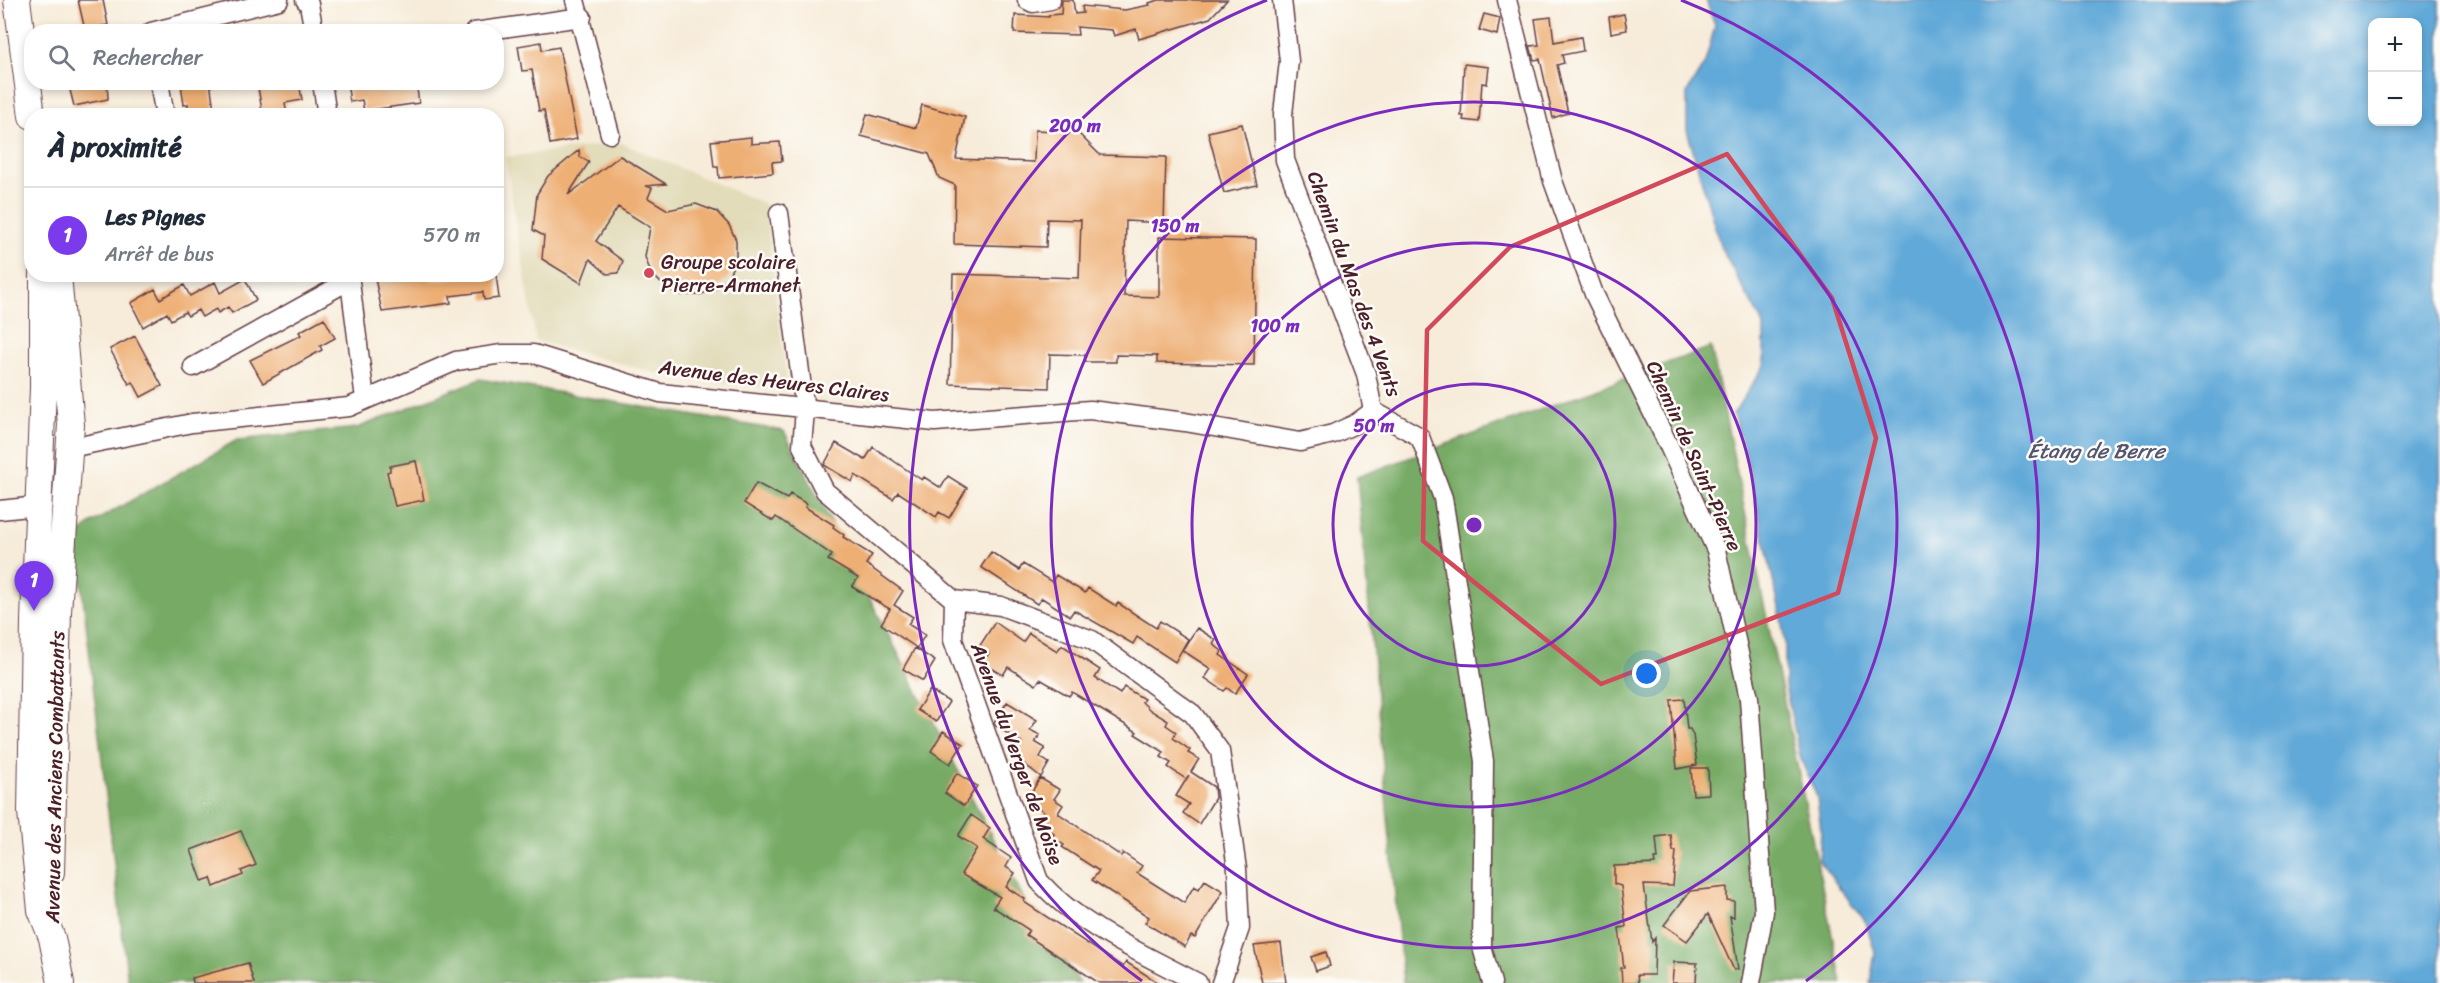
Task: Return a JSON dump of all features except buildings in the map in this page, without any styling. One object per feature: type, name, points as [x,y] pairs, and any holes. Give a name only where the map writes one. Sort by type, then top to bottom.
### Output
[{"type":"main road","points":[[17,0],[24,54]]},
{"type":"main road","points":[[29,90],[31,108]]},
{"type":"main road","name":"Avenue des Anciens Combattants","points":[[44,282],[31,812],[41,910],[52,938]]},
{"type":"main road","name":"Avenue des Anciens Combattants","points":[[59,282],[71,436],[60,578],[52,769],[52,938],[60,983]]},
{"type":"main road","points":[[42,421],[47,417],[60,415],[71,436]]},
{"type":"main road","points":[[38,509],[52,518],[66,507]]},
{"type":"street","points":[[180,24],[279,0]]},
{"type":"street","points":[[305,0],[309,4],[313,24]]},
{"type":"street","points":[[1027,0],[1033,3],[1051,0]]},
{"type":"street","name":"Chemin du Mas des 4 Vents","points":[[1282,0],[1288,61],[1283,114],[1285,160],[1366,374],[1372,411],[1420,437],[1443,498],[1484,761],[1482,947],[1492,983]]},
{"type":"street","name":"Chemin de Saint-Pierre","points":[[1507,0],[1533,112],[1553,181],[1594,294],[1668,444],[1716,550],[1749,699],[1764,912],[1751,983]]},
{"type":"street","points":[[504,25],[579,8],[610,134]]},
{"type":"street","points":[[160,90],[164,108]]},
{"type":"street","points":[[323,90],[326,108]]},
{"type":"street","points":[[779,213],[805,410],[802,446],[825,491],[954,600],[1001,606],[1092,640],[1193,714],[1220,752],[1237,869],[1240,928],[1221,983]]},
{"type":"street","points":[[193,366],[341,282]]},
{"type":"street","points":[[351,282],[365,399]]},
{"type":"street","name":"Avenue des Heures Claires","points":[[71,436],[349,407],[456,361],[502,354],[534,354],[660,393],[935,422],[1090,410],[1185,422],[1300,442],[1333,434],[1355,424],[1372,411]]},
{"type":"street","points":[[0,510],[38,509]]},
{"type":"street","name":"Avenue du Verger de Moïse","points":[[954,600],[953,640],[1039,881],[1057,902],[1198,983]]},
{"type":"highlighted area","points":[[1727,154],[1832,298],[1876,438],[1838,593],[1601,684],[1423,541],[1427,330],[1510,247]]},
{"type":"shaded area","name":"Groupe scolaire Pierre-Armanet","points":[[621,143],[765,204],[788,391],[655,373],[536,341],[505,157]]},
{"type":"green space","points":[[1711,347],[1842,983],[1403,983],[1357,477]]},
{"type":"green space","points":[[480,379],[784,431],[1029,909],[1080,983],[128,983],[76,538],[90,524],[237,440],[357,428]]},
{"type":"water","name":"Étang de Berre","points":[[1706,0],[2440,0],[2440,983],[1870,983],[1875,953],[1866,922],[1819,861],[1821,830],[1817,797],[1801,760],[1785,686],[1785,643],[1780,612],[1746,455],[1733,414],[1764,366],[1764,326],[1721,248],[1687,130],[1687,92],[1705,63],[1715,26]]},
{"type":"place","name":"Groupe scolaire Pierre-Armanet","points":[[649,273]]},
{"type":"place","name":"Les Pignes","points":[[34,611]]}]
